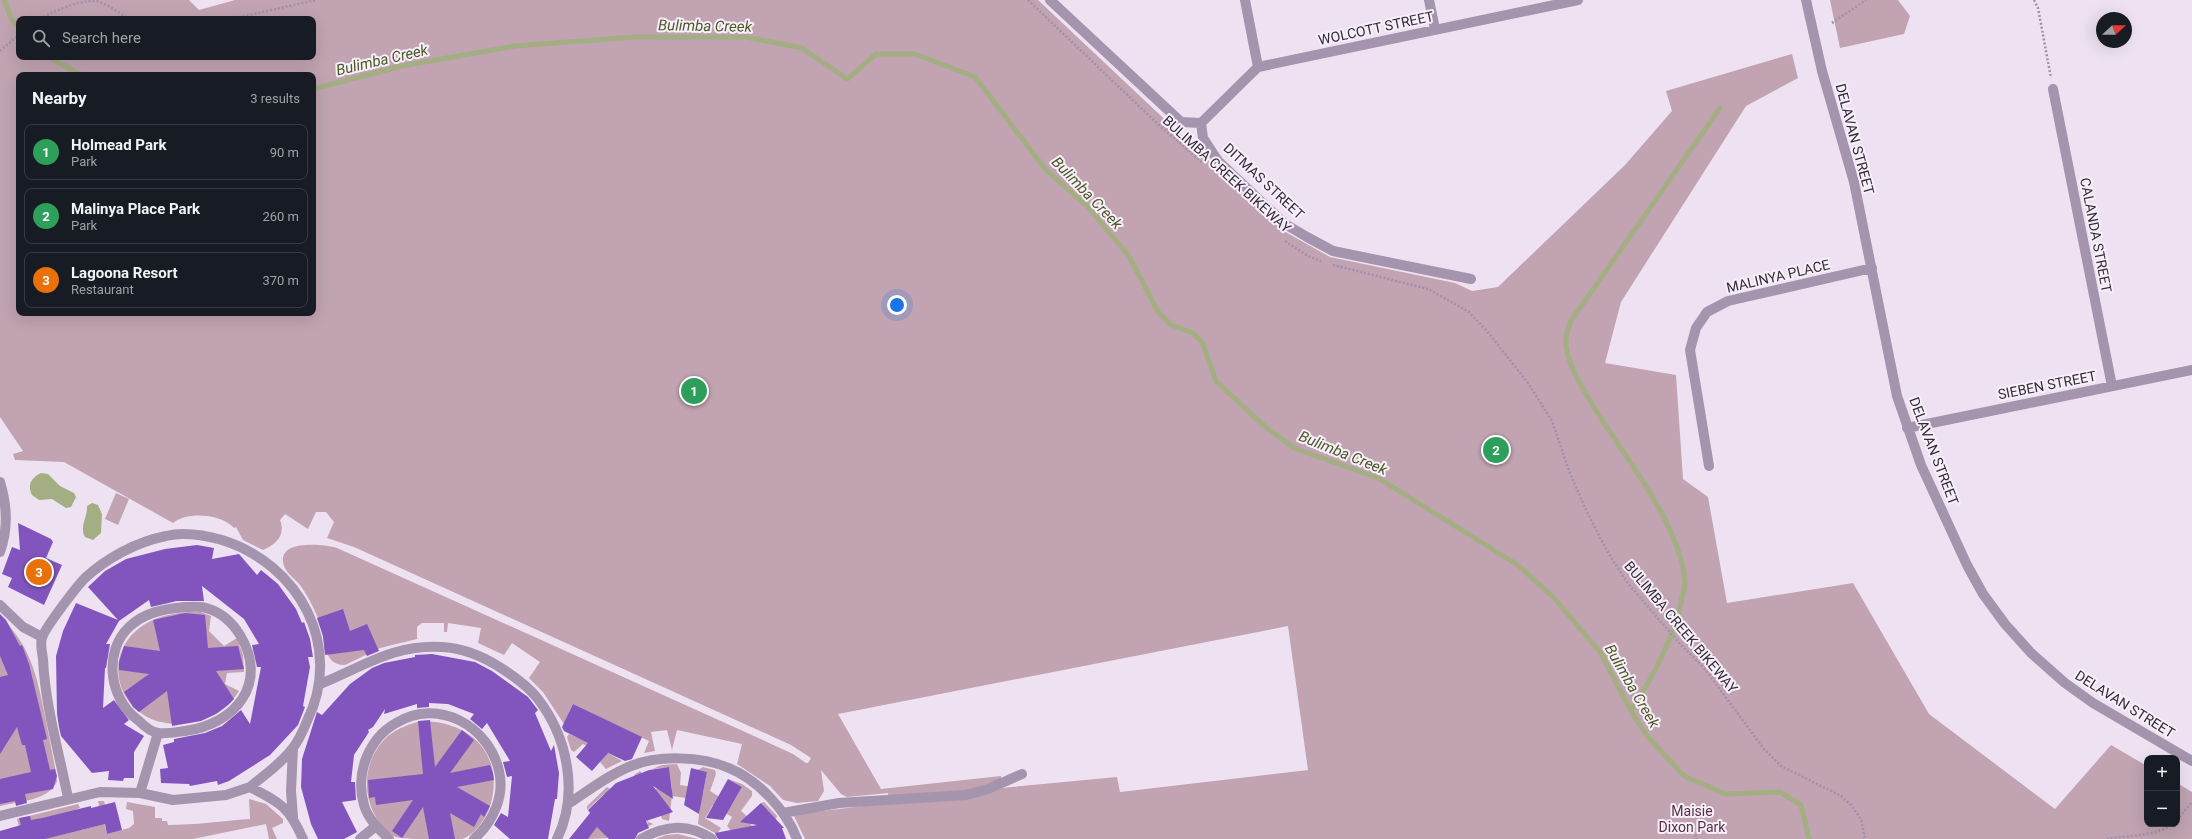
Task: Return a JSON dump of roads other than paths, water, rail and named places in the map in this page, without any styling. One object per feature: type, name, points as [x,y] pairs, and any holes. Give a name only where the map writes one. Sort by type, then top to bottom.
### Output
[{"type":"street","points":[[1050,0],[1181,122],[1201,123],[1258,67],[1245,0]]},
{"type":"street","points":[[1429,0],[1435,29]]},
{"type":"street","name":"WOLCOTT STREET","points":[[1258,67],[1578,0]]},
{"type":"street","name":"DELAVAN STREET","points":[[1806,0],[1822,71],[1854,182],[1897,396],[1921,465],[1967,565],[1983,594],[2005,624],[2031,653],[2065,683],[2093,703],[2192,761]]},
{"type":"street","name":"CALANDA STREET","points":[[2053,89],[2112,386]]},
{"type":"street","name":"DITMAS STREET","points":[[1201,123],[1203,138],[1218,161],[1285,224],[1307,238],[1333,251],[1471,279]]},
{"type":"street","name":"MALINYA PLACE","points":[[1709,466],[1690,350],[1696,328],[1707,312],[1728,301],[1872,268]]},
{"type":"street","name":"SIEBEN STREET","points":[[1907,428],[2192,370]]},
{"type":"street","points":[[0,482],[6,519],[5,539],[0,552]]},
{"type":"street","points":[[0,816],[68,798],[100,792],[140,793],[173,800],[226,795],[250,787],[284,759],[293,748],[313,710],[322,671],[320,650],[312,620],[294,588],[273,566],[239,545],[212,538],[190,535],[166,536],[129,548],[99,566],[75,588],[42,637],[44,678],[68,798]]},
{"type":"street","points":[[0,605],[23,627],[42,637]]},
{"type":"street","points":[[205,607],[220,613],[236,628],[247,646],[253,668],[249,685],[240,701],[230,714],[211,725],[192,730],[158,733],[134,718],[122,703],[114,684],[112,667],[118,644],[129,627],[145,616],[162,609],[205,607]]},
{"type":"street","points":[[320,684],[353,671],[373,658],[394,651],[418,647],[443,647],[461,650],[491,661],[521,681],[538,698],[551,718],[564,748],[568,773],[568,804],[557,839]]},
{"type":"street","points":[[389,839],[376,826],[364,805],[361,782],[366,758],[378,738],[396,722],[418,714],[442,714],[465,722],[483,736],[496,757],[501,779],[499,801],[490,822],[474,839]]},
{"type":"street","points":[[140,793],[158,733]]},
{"type":"street","points":[[293,748],[291,791],[293,817],[303,839]]},
{"type":"street","points":[[568,804],[630,766],[654,760],[684,757],[729,768],[753,783],[777,804],[792,826],[797,839]]},
{"type":"street","points":[[783,813],[839,803],[966,795],[988,789],[1022,774]]},
{"type":"street","points":[[250,787],[282,806],[293,817]]},
{"type":"street","points":[[360,839],[376,826]]},
{"type":"street","points":[[641,839],[666,828],[682,826],[698,830],[712,839]]},
{"type":"waterway","name":"Bulimba Creek","points":[[4,0],[12,20],[16,25]]},
{"type":"waterway","name":"Bulimba Creek","points":[[316,88],[402,66],[515,46],[634,37],[746,37],[802,48],[847,79],[876,54],[915,54],[975,77],[1046,170],[1086,205],[1129,256],[1158,312],[1171,325],[1193,333],[1202,342],[1216,381],[1262,424],[1294,448],[1378,478],[1518,565],[1554,598],[1600,652],[1631,711],[1647,736],[1684,776],[1725,794],[1780,792],[1801,805],[1809,839]]},
{"type":"waterway","name":"Bulimba Creek","points":[[54,60],[76,72]]},
{"type":"waterway","points":[[1631,711],[1655,671],[1668,643],[1674,628],[1685,587],[1685,580],[1680,557],[1672,534],[1661,511],[1580,384],[1570,362],[1566,346],[1566,337],[1570,322],[1720,108]]},
{"type":"place","name":"Holmead Park","points":[[694,391]]},
{"type":"place","name":"Malinya Place Park","points":[[1496,450]]},
{"type":"place","name":"Lagoona Resort","points":[[39,572]]},
{"type":"park label","name":"Maisie Dixon Park","points":[[1692,820]]}]
